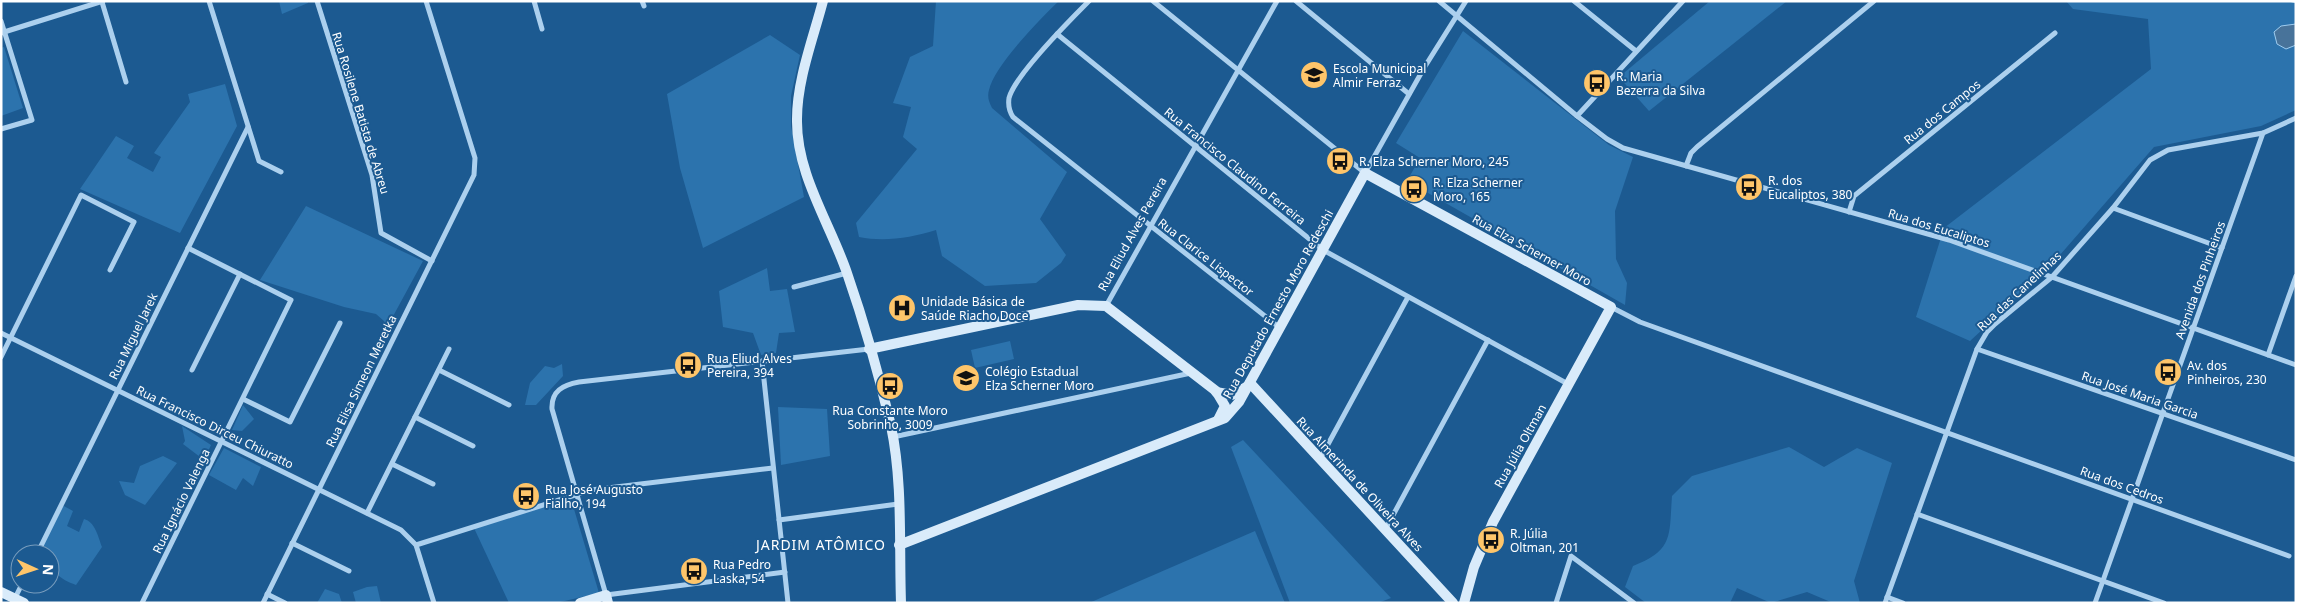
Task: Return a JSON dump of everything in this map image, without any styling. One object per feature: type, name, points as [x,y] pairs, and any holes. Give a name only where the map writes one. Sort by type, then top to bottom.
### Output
[{"type":"street","points":[[3,32],[103,1],[126,82]]},
{"type":"street","points":[[209,1],[259,160],[281,172]]},
{"type":"street","name":"Rua Rosilene Batista de Abreu","points":[[317,1],[372,175],[380,233],[386,238],[432,260]]},
{"type":"street","name":"Rua Elisa Simeon Meretka","points":[[263,603],[476,167],[476,158],[426,1]]},
{"type":"street","points":[[534,1],[542,29]]},
{"type":"street","points":[[823,1],[801,87],[797,121],[804,165],[847,273],[893,437],[898,504],[901,603]]},
{"type":"street","points":[[1057,34],[1090,1]]},
{"type":"street","name":"Rua Elza Scherner Moro","points":[[1153,1],[1365,173],[1611,307],[1640,322],[1947,433]]},
{"type":"street","name":"Rua Eliud Alves Pereira","points":[[576,493],[552,410],[554,396],[563,386],[579,382],[869,349],[1078,305],[1106,306],[1277,1]]},
{"type":"street","points":[[1296,1],[1409,94]]},
{"type":"street","name":"Rua dos Eucaliptos","points":[[1439,1],[1577,116],[1607,139],[1623,148],[1949,240],[2296,365]]},
{"type":"street","name":"Rua Deputado Ernesto Moro Redeschi","points":[[899,545],[1214,424],[1234,410],[1409,94],[1466,1]]},
{"type":"street","points":[[1574,1],[1636,51]]},
{"type":"street","points":[[1577,116],[1683,1]]},
{"type":"street","points":[[1686,166],[1691,153],[1697,147],[1874,1]]},
{"type":"street","points":[[1,21],[32,120],[1,129]]},
{"type":"street","name":"Rua dos Campos","points":[[1850,212],[1854,196],[2055,33]]},
{"type":"street","name":"Rua Clarice Lispector","points":[[1057,34],[1018,82],[1011,94],[1010,111],[1018,121],[1280,328]]},
{"type":"street","name":"Rua Francisco Claudino Ferreira","points":[[1057,34],[1323,250],[1568,384]]},
{"type":"street","name":"Rua das Canelinhas","points":[[1886,600],[1978,350],[1991,328],[2052,277],[2113,208],[2150,160],[2161,152],[2263,134],[2296,118]]},
{"type":"street","name":"Rua Miguel Jarek","points":[[41,544],[248,127]]},
{"type":"street","name":"Avenida dos Pinheiros","points":[[2095,603],[2263,134]]},
{"type":"street","points":[[1,357],[81,195],[134,222],[110,270]]},
{"type":"street","points":[[2113,208],[2222,248]]},
{"type":"street","points":[[188,248],[240,274],[192,370]]},
{"type":"street","points":[[794,288],[847,273]]},
{"type":"street","name":"Rua Ignácio Valenga","points":[[142,603],[291,300],[240,274]]},
{"type":"street","points":[[2268,355],[2296,276]]},
{"type":"street","points":[[1320,458],[1408,297]]},
{"type":"street","points":[[1106,306],[1216,392],[1225,406],[1222,416],[1214,424]]},
{"type":"street","name":"Rua Júlia Oltman","points":[[1464,603],[1474,566],[1493,522],[1611,307]]},
{"type":"street","points":[[243,399],[290,422],[340,323]]},
{"type":"street","name":"Rua Francisco Dirceu Chiuratto","points":[[1,333],[401,530],[416,545]]},
{"type":"street","points":[[1385,530],[1488,340]]},
{"type":"street","points":[[367,513],[449,349]]},
{"type":"street","name":"Rua José Maria Garcia","points":[[1978,350],[2296,460]]},
{"type":"street","points":[[762,361],[788,603]]},
{"type":"street","points":[[439,370],[509,405]]},
{"type":"street","points":[[893,437],[1192,373]]},
{"type":"street","points":[[1216,392],[1237,394],[1250,383]]},
{"type":"street","name":"Rua Almerinda de Oliveira Alves","points":[[1250,383],[1452,603]]},
{"type":"street","points":[[415,417],[473,446]]},
{"type":"street","name":"Rua dos Cedros","points":[[1947,433],[2290,556]]},
{"type":"street","points":[[392,464],[433,484]]},
{"type":"street","points":[[434,603],[416,545],[576,493],[607,487],[773,468]]},
{"type":"street","points":[[576,493],[607,599]]},
{"type":"street","points":[[779,520],[898,504]]},
{"type":"street","points":[[1917,514],[2164,603]]},
{"type":"street","points":[[292,544],[350,571]]},
{"type":"street","points":[[1556,603],[1570,556],[1634,603]]},
{"type":"street","points":[[580,603],[785,572]]},
{"type":"street","points":[[1,592],[17,601]]},
{"type":"street","points":[[267,594],[284,603]]},
{"type":"street","points":[[1886,600],[1903,603]]},
{"type":"shaded area","points":[[279,1],[308,1],[308,3],[282,14]]},
{"type":"shaded area","points":[[936,1],[1059,1],[1030,30],[1009,56],[993,80],[988,95],[992,108],[1067,172],[1040,219],[1066,255],[1061,263],[1036,283],[985,286],[942,256],[936,230],[898,238],[878,239],[859,237],[856,223],[917,149],[903,137],[911,107],[893,103],[910,57],[933,46]]},
{"type":"shaded area","points":[[1710,1],[1787,1],[1649,111],[1619,77]]},
{"type":"shaded area","points":[[2066,1],[2296,1],[2296,24],[2281,26],[2286,49],[2296,45],[2296,110],[2261,126],[2154,147],[2046,271],[1970,341],[1916,317],[1944,228],[2151,69],[2148,19],[2073,9]]},
{"type":"shaded area","points":[[2296,24],[2296,45],[2286,49],[2277,44],[2274,32],[2281,26]]},
{"type":"shaded area","points":[[1463,31],[1609,145],[1633,157],[1615,211],[1616,259],[1627,283],[1625,305],[1407,181],[1420,158],[1396,143]]},
{"type":"shaded area","points":[[770,35],[800,55],[791,96],[791,126],[804,197],[703,248],[680,168],[667,94]]},
{"type":"shaded area","points":[[4,47],[23,108],[1,116],[1,48]]},
{"type":"shaded area","points":[[225,84],[237,126],[180,233],[80,189],[116,136],[134,146],[127,158],[153,172],[161,157],[154,153],[190,102],[188,94]]},
{"type":"shaded area","points":[[306,206],[423,261],[385,331],[384,321],[376,314],[344,307],[260,280]]},
{"type":"shaded area","points":[[767,268],[770,291],[787,289],[795,332],[779,333],[776,353],[761,355],[753,333],[723,327],[719,291]]},
{"type":"shaded area","points":[[1010,341],[1014,359],[975,368],[971,350]]},
{"type":"shaded area","points":[[562,364],[563,376],[536,405],[525,405],[530,383],[545,366],[554,368]]},
{"type":"shaded area","points":[[243,405],[254,419],[242,431],[232,430]]},
{"type":"shaded area","points":[[778,407],[827,409],[830,456],[781,465]]},
{"type":"shaded area","points":[[182,426],[211,445],[204,460],[183,444],[185,441]]},
{"type":"shaded area","points":[[1243,440],[1391,598],[1378,603],[1290,603],[1231,447]]},
{"type":"shaded area","points":[[1789,447],[1824,467],[1857,448],[1892,463],[1854,581],[1860,603],[1833,603],[1807,592],[1771,603],[1737,588],[1730,603],[1646,603],[1625,587],[1633,566],[1656,554],[1663,547],[1669,532],[1672,496],[1692,476]]},
{"type":"shaded area","points":[[224,448],[261,467],[253,486],[243,478],[236,490],[209,475]]},
{"type":"shaded area","points":[[163,456],[177,463],[145,505],[125,495],[119,481],[134,483],[140,466]]},
{"type":"shaded area","points":[[571,499],[599,593],[556,603],[509,603],[474,528]]},
{"type":"shaded area","points":[[62,505],[73,511],[67,526],[79,532],[84,519],[88,521],[96,530],[102,547],[76,585],[60,576],[60,544],[44,544]]},
{"type":"shaded area","points":[[1255,531],[1285,603],[1089,603]]},
{"type":"shaded area","points":[[377,586],[381,603],[356,603],[353,592]]},
{"type":"shaded area","points":[[325,589],[339,594],[342,603],[317,603]]},
{"type":"waterway","points":[[2292,1],[2296,2]]},
{"type":"place","name":"Escola Municipal Almir Ferraz","points":[[1314,75]]},
{"type":"place","name":"R. Maria Bezerra da Silva","points":[[1597,83]]},
{"type":"place","name":"R. Elza Scherner Moro, 245","points":[[1340,161]]},
{"type":"place","name":"R. dos Eucaliptos, 380","points":[[1749,187]]},
{"type":"place","name":"R. Elza Scherner Moro, 165","points":[[1414,189]]},
{"type":"place","name":"Unidade Básica de Saúde Riacho Doce","points":[[902,308]]},
{"type":"place","name":"Rua Eliud Alves Pereira, 394","points":[[688,365]]},
{"type":"place","name":"Av. dos Pinheiros, 230","points":[[2168,372]]},
{"type":"place","name":"Colégio Estadual Elza Scherner Moro","points":[[966,378]]},
{"type":"place","name":"Rua Constante Moro Sobrinho, 3009","points":[[890,386]]},
{"type":"place","name":"Rua José Augusto Fialho, 194","points":[[526,496]]},
{"type":"place","name":"R. Júlia Oltman, 201","points":[[1491,540]]},
{"type":"place","name":"Rua Pedro Laska, 54","points":[[694,571]]},
{"type":"district","name":"JARDIM ATÔMICO","points":[[821,544]]}]
